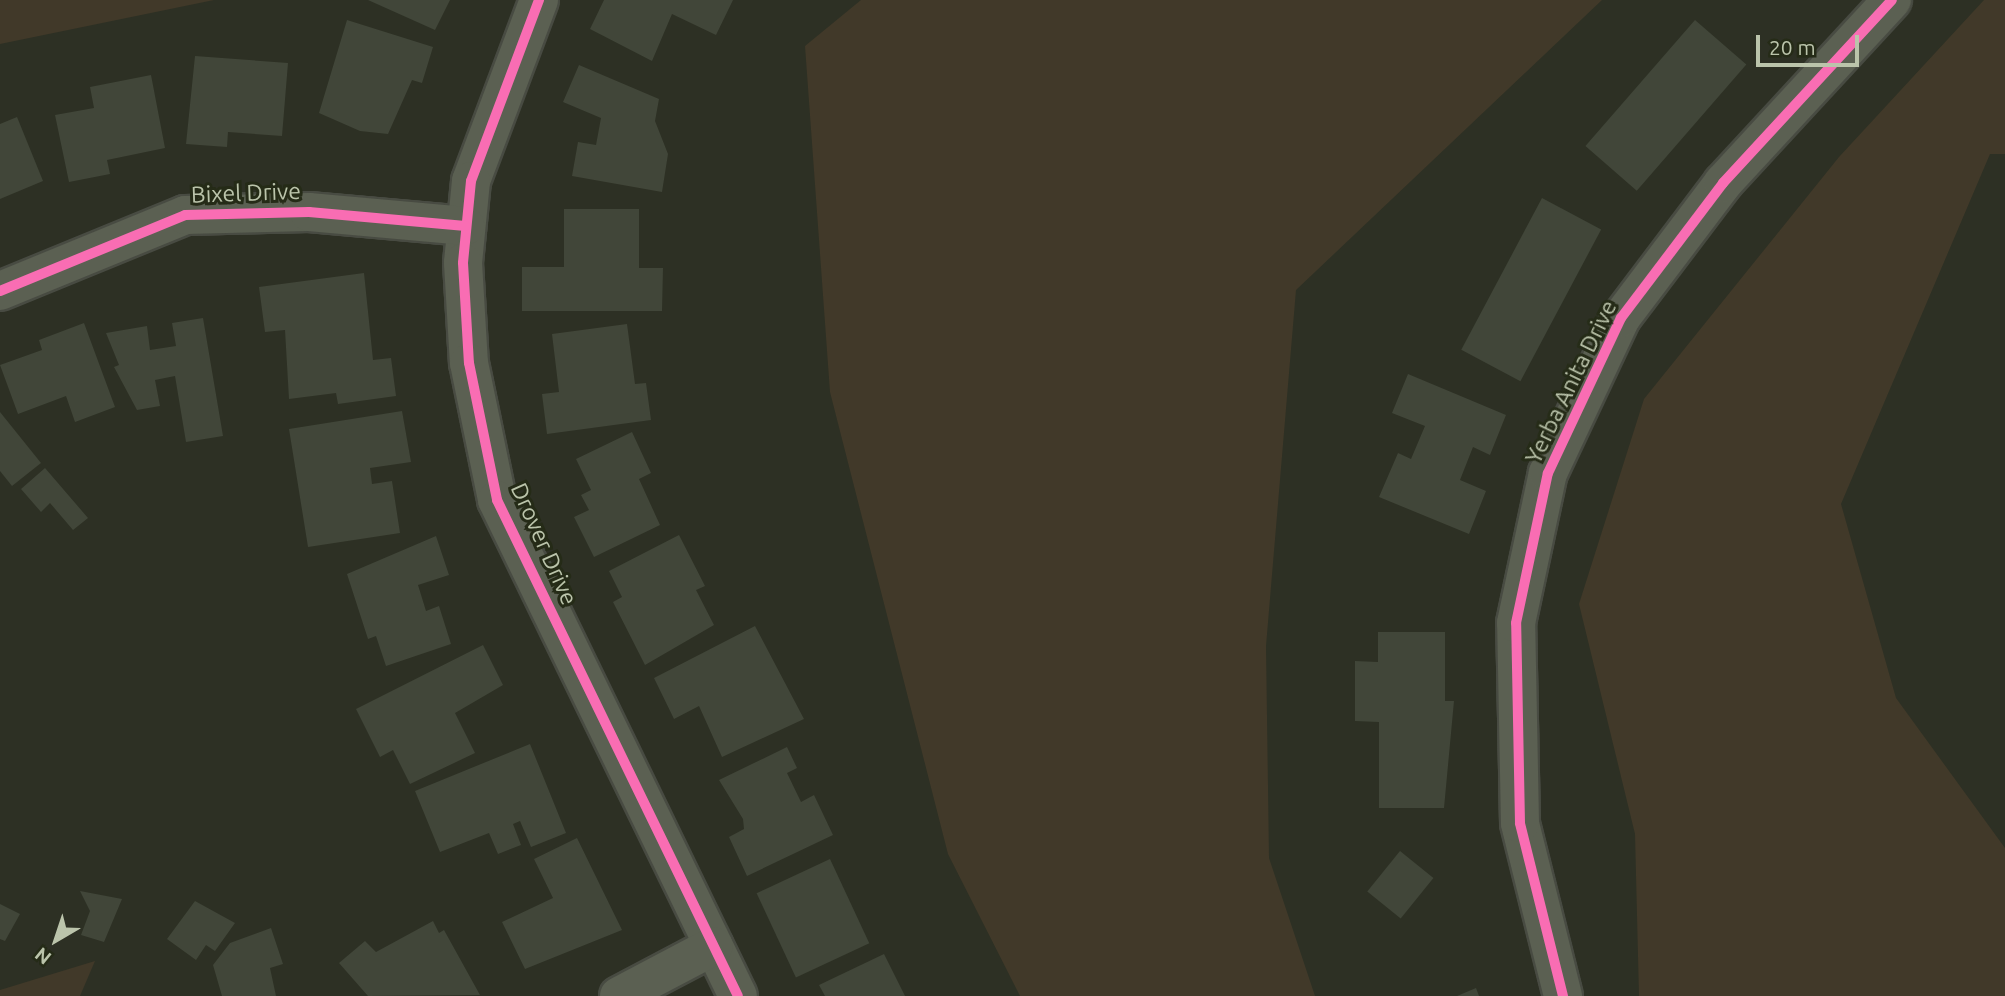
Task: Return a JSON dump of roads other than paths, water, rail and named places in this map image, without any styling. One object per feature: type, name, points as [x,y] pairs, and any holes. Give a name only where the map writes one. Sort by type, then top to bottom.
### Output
[{"type":"street","name":"Drover Drive","points":[[539,0],[483,137],[465,226],[469,363],[497,500],[738,996]]},
{"type":"street","name":"Yerba Anita Drive","points":[[1563,996],[1520,822],[1516,623],[1548,472],[1621,318],[1723,183],[1892,0]]},
{"type":"street","name":"Bixel Drive","points":[[0,291],[185,215],[309,212],[465,226]]},
{"type":"street","points":[[619,996],[714,946]]}]
